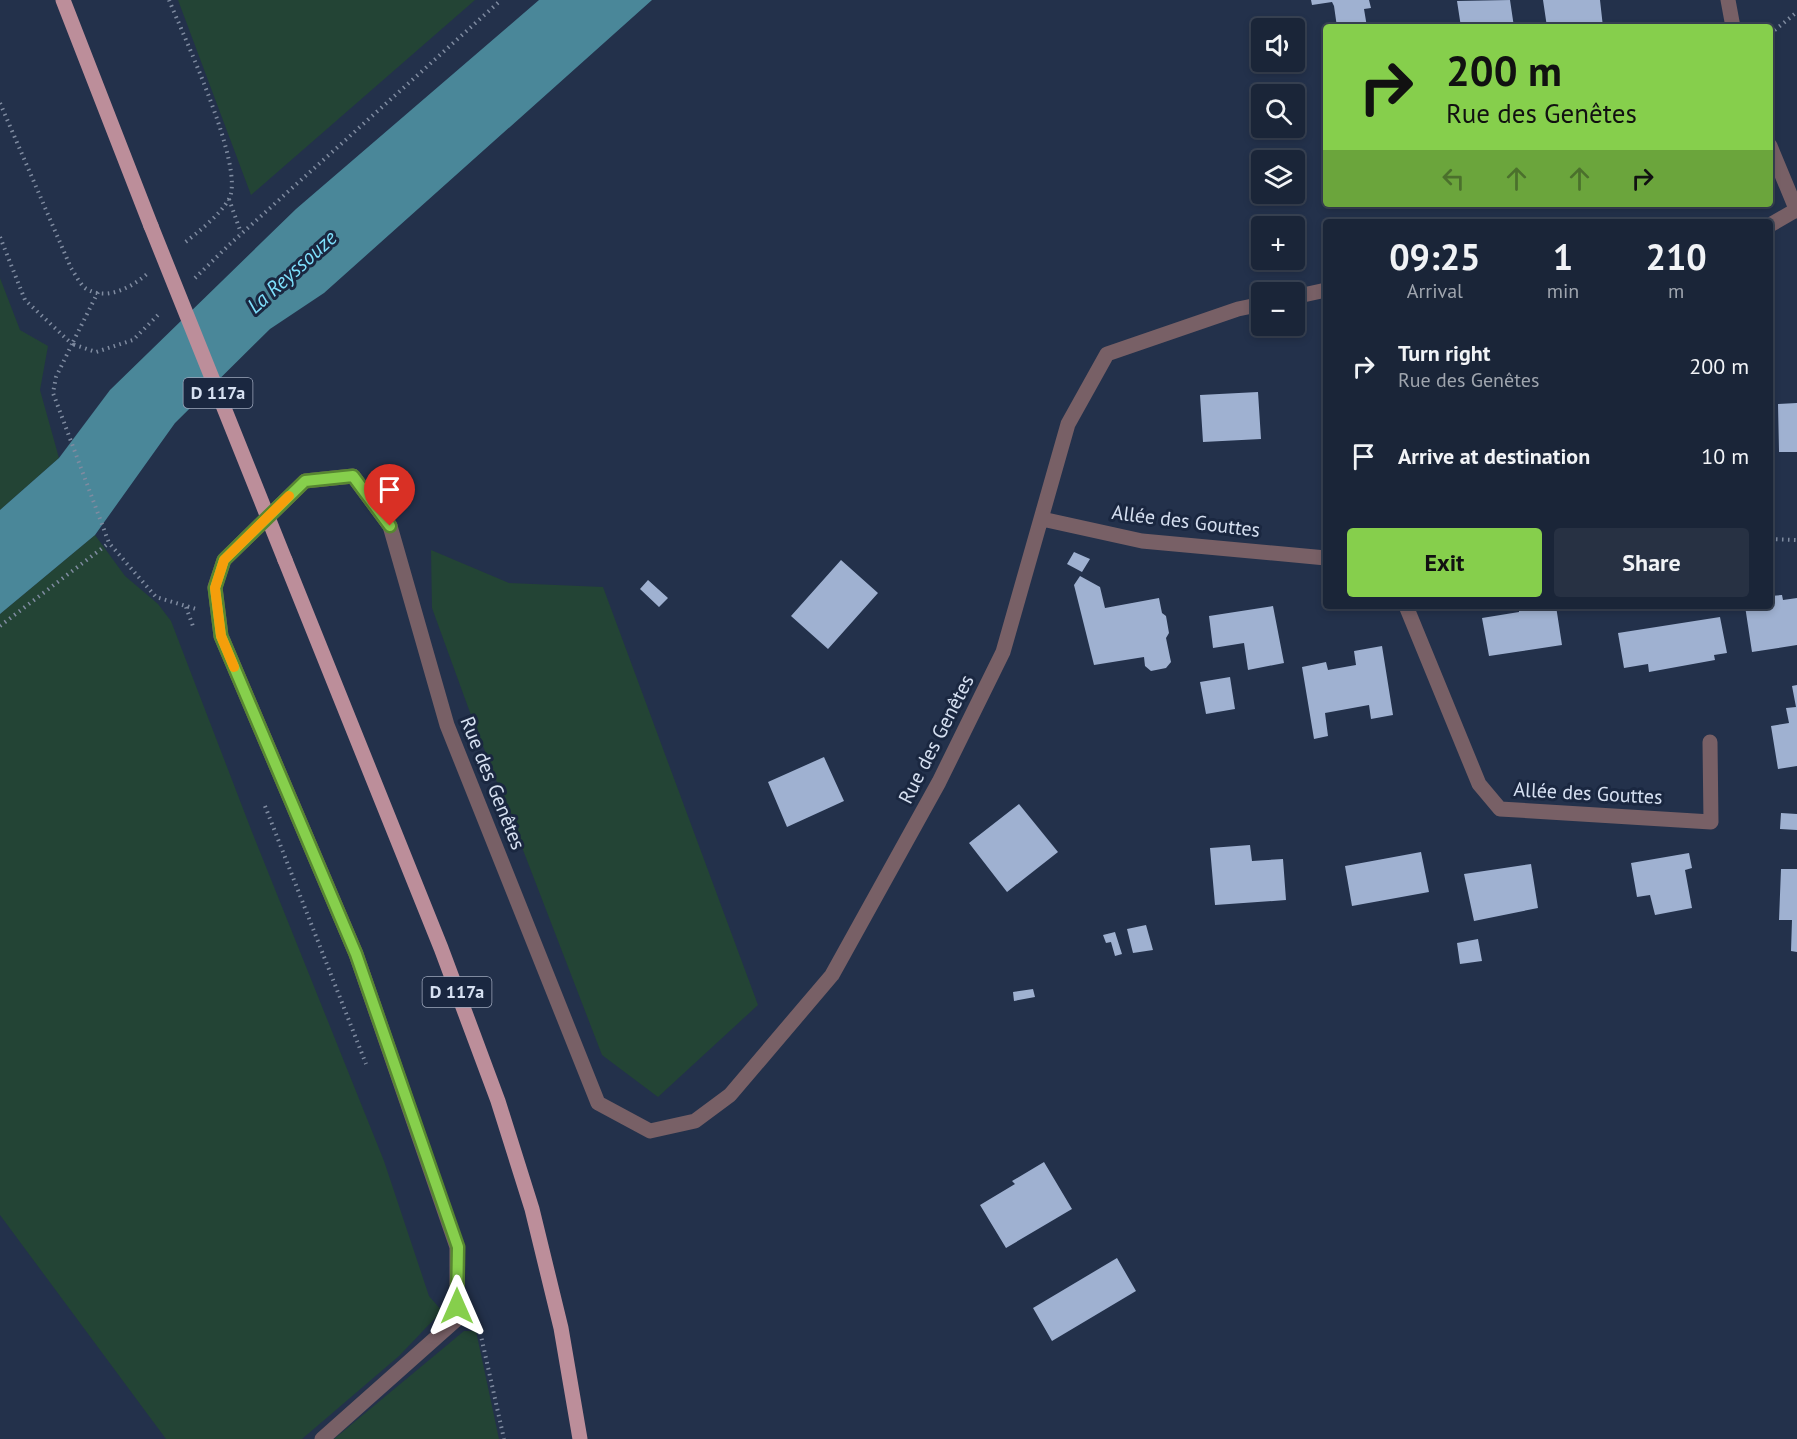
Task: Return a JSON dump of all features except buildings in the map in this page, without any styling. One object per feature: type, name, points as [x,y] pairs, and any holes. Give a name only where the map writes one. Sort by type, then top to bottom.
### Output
[{"type":"main road","name":"D 117a","points":[[63,0],[151,226],[436,937],[498,1101],[532,1209],[561,1328],[580,1439]]},
{"type":"street","points":[[1728,0],[1732,24]]},
{"type":"street","points":[[1773,154],[1796,211],[1773,223]]},
{"type":"street","points":[[1305,295],[1323,291]]},
{"type":"street","name":"Rue des Genêtes","points":[[322,1439],[457,1319],[458,1247],[356,954],[221,636],[215,588],[224,560],[305,481],[353,476],[390,526],[447,725],[598,1103],[650,1131],[695,1121],[730,1095],[832,975],[939,782],[1003,652],[1068,424],[1107,354],[1251,306]]},
{"type":"street","name":"Allée des Gouttes","points":[[1042,519],[1142,541],[1323,558]]},
{"type":"street","name":"Allée des Gouttes","points":[[1407,609],[1479,784],[1500,809],[1711,822],[1710,742]]},
{"type":"path","points":[[189,284],[241,233],[501,0]]},
{"type":"path","points":[[1773,32],[1797,12]]},
{"type":"path","points":[[229,199],[241,233]]},
{"type":"path","points":[[0,237],[25,300],[72,344],[96,352],[133,340],[165,308]]},
{"type":"path","points":[[98,292],[56,376],[53,393],[109,543],[156,597],[186,607],[198,640]]},
{"type":"path","points":[[1773,539],[1797,540]]},
{"type":"path","points":[[0,626],[109,543]]},
{"type":"path","points":[[264,805],[367,1067]]},
{"type":"path","points":[[457,1293],[475,1312],[504,1439]]},
{"type":"green space","points":[[178,0],[475,0],[251,195]]},
{"type":"green space","points":[[0,278],[20,330],[48,346],[40,390],[59,458],[0,510]]},
{"type":"green space","points":[[95,535],[125,576],[158,604],[171,621],[252,832],[384,1161],[429,1296],[442,1311],[399,1356],[302,1439],[166,1439],[0,1215],[0,614]]},
{"type":"green space","points":[[431,550],[509,583],[603,587],[758,1005],[658,1097],[602,1055],[432,608]]},
{"type":"green space","points":[[464,1331],[476,1331],[499,1439],[334,1439]]},
{"type":"water","name":"La Reyssouze","points":[[539,0],[652,0],[324,293],[270,329],[175,423],[95,535],[0,614],[0,510],[59,458],[110,390],[296,209]]},
{"type":"slow traffic","points":[[234,667],[221,636],[216,612],[215,588],[224,560],[289,496]]},
{"type":"route","points":[[390,526],[353,476],[305,481],[224,560],[215,588],[216,612],[221,636],[356,954],[458,1247],[457,1306]]}]
